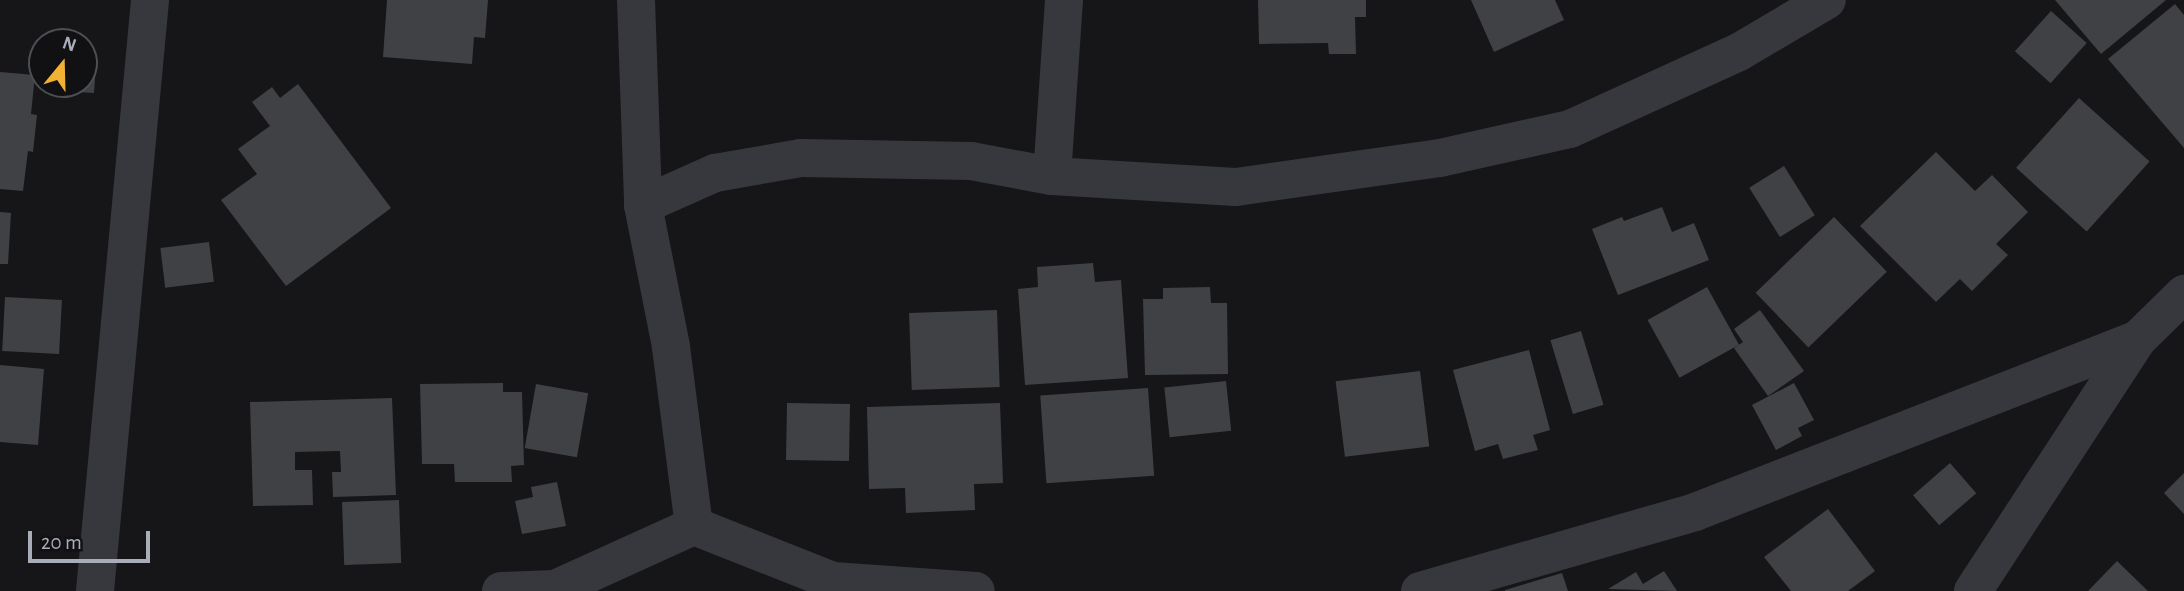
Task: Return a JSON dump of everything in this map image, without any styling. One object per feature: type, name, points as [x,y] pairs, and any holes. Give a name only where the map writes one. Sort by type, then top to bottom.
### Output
[{"type":"street","points":[[95,591],[150,0]]},
{"type":"street","points":[[636,0],[643,205],[671,347],[694,526]]},
{"type":"street","points":[[1052,176],[1064,0]]},
{"type":"street","points":[[643,205],[715,173],[801,158],[971,161],[1052,176],[1236,187],[1440,158],[1557,132],[1739,52],[1827,0]]},
{"type":"street","points":[[1972,591],[2137,340],[2184,294]]},
{"type":"street","points":[[1420,591],[1695,512],[2137,340]]},
{"type":"street","points":[[500,591],[555,589],[694,526],[833,581],[976,591]]},
{"type":"building","points":[[387,0],[488,0],[485,38],[474,37],[472,64],[383,57]]},
{"type":"building","points":[[1258,0],[1366,0],[1366,17],[1355,17],[1356,54],[1329,54],[1328,43],[1259,44]]},
{"type":"building","points":[[1471,0],[1555,0],[1564,20],[1494,52]]},
{"type":"building","points":[[2055,0],[2166,0],[2101,54]]},
{"type":"building","points":[[2175,4],[2184,15],[2184,148],[2108,59]]},
{"type":"building","points":[[2051,11],[2087,43],[2051,83],[2015,51]]},
{"type":"building","points":[[0,72],[28,74],[28,98],[33,98],[31,114],[37,115],[33,152],[28,151],[23,191],[0,189]]},
{"type":"building","points":[[298,84],[391,208],[286,286],[221,200],[257,174],[238,149],[270,126],[252,102],[272,87],[280,98]]},
{"type":"building","points":[[2079,98],[2150,162],[2087,231],[2016,168]]},
{"type":"building","points":[[1936,152],[1975,191],[1992,175],[2028,212],[1996,244],[2008,255],[1972,291],[1960,279],[1936,302],[1860,226]]},
{"type":"building","points":[[1784,166],[1815,215],[1780,237],[1749,188]]},
{"type":"building","points":[[1662,207],[1672,232],[1694,223],[1709,260],[1618,295],[1592,229],[1622,217],[1624,221]]},
{"type":"building","points":[[0,212],[11,213],[8,264],[0,264]]},
{"type":"building","points":[[1834,217],[1887,272],[1808,347],[1756,293]]},
{"type":"building","points":[[209,242],[214,282],[165,288],[160,248]]},
{"type":"building","points":[[1093,263],[1095,282],[1121,280],[1128,378],[1025,385],[1018,289],[1038,287],[1037,267]]},
{"type":"building","points":[[1210,287],[1211,303],[1227,303],[1228,374],[1145,375],[1143,299],[1163,299],[1163,288]]},
{"type":"building","points":[[1707,287],[1739,345],[1680,378],[1648,320]]},
{"type":"building","points":[[5,297],[62,300],[59,354],[2,351]]},
{"type":"building","points":[[997,310],[1000,387],[912,390],[909,313]]},
{"type":"building","points":[[1760,310],[1804,371],[1768,396],[1734,348],[1743,342],[1734,329]]},
{"type":"building","points":[[1581,331],[1604,405],[1573,414],[1550,340]]},
{"type":"building","points":[[1529,350],[1550,430],[1533,435],[1538,450],[1503,459],[1498,444],[1475,451],[1453,370]]},
{"type":"building","points":[[0,365],[44,369],[38,445],[0,442]]},
{"type":"building","points":[[1420,371],[1429,446],[1345,457],[1336,381]]},
{"type":"building","points":[[1226,381],[1231,431],[1170,437],[1164,387]]},
{"type":"building","points":[[503,383],[503,392],[522,392],[524,465],[511,466],[512,482],[455,482],[454,464],[422,464],[420,384]]},
{"type":"building","points":[[1794,383],[1814,420],[1798,428],[1802,436],[1776,450],[1752,405]]},
{"type":"building","points":[[536,384],[588,393],[577,457],[525,448]]},
{"type":"building","points":[[1148,388],[1154,476],[1046,483],[1040,396]]},
{"type":"building","points":[[392,398],[396,495],[333,497],[332,472],[341,472],[340,451],[295,452],[295,470],[312,470],[313,505],[253,506],[250,402]]},
{"type":"building","points":[[787,403],[850,404],[849,461],[786,460]]},
{"type":"building","points":[[1000,403],[1003,483],[974,484],[975,510],[906,513],[905,488],[869,489],[867,407]]},
{"type":"building","points":[[1950,463],[1976,493],[1939,525],[1913,495]]},
{"type":"building","points":[[2184,473],[2184,514],[2164,493]]},
{"type":"building","points":[[557,482],[566,526],[522,534],[515,501],[533,497],[531,487]]},
{"type":"building","points":[[399,500],[401,563],[344,565],[342,502]]},
{"type":"building","points":[[1828,509],[1875,571],[1848,591],[1791,591],[1764,557]]},
{"type":"building","points":[[2117,561],[2148,591],[2088,591]]},
{"type":"building","points":[[1664,571],[1677,591],[1608,589],[1636,572],[1643,584]]},
{"type":"building","points":[[1562,573],[1568,591],[1505,591],[1505,590]]}]
